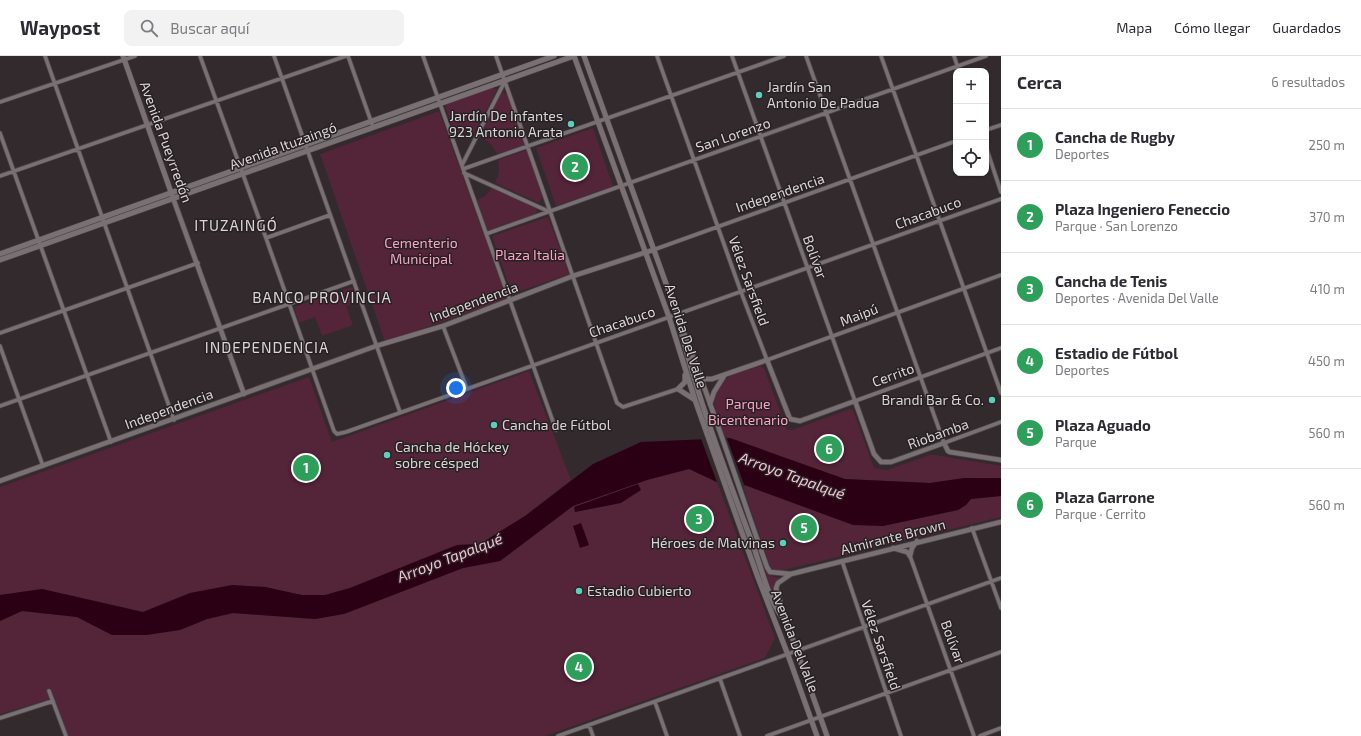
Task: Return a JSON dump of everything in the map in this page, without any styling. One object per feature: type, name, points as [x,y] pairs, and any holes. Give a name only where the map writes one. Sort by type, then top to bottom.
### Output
[{"type":"main road","name":"Avenida Ituzaingó","points":[[0,260],[39,243],[306,148],[554,56]]},
{"type":"main road","name":"Avenida Ituzaingó","points":[[372,124],[441,103],[574,56]]},
{"type":"main road","name":"Avenida Del Valle","points":[[574,56],[668,317],[706,434],[734,494],[778,611],[787,623],[827,736]]},
{"type":"main road","name":"Avenida Del Valle","points":[[584,56],[676,314],[684,346],[715,431],[757,575],[817,736]]},
{"type":"main road","name":"Avenida Pueyrredón","points":[[123,58],[172,195]]},
{"type":"main road","name":"Avenida Ituzaingó","points":[[0,254],[39,243]]},
{"type":"main road","points":[[686,371],[684,382],[678,389],[695,400]]},
{"type":"street","points":[[45,56],[174,420]]},
{"type":"street","points":[[0,102],[123,58],[135,56]]},
{"type":"street","points":[[200,56],[312,370]]},
{"type":"street","points":[[274,56],[400,412]]},
{"type":"street","points":[[0,176],[347,56],[372,124]]},
{"type":"street","points":[[423,56],[441,103],[556,430]]},
{"type":"street","points":[[496,56],[617,403],[623,407],[678,389]]},
{"type":"street","name":"Vélez Sarsfield","points":[[657,56],[741,292],[787,416],[792,420]]},
{"type":"street","name":"Bolívar","points":[[732,56],[874,454],[881,462]]},
{"type":"street","points":[[463,169],[784,56]]},
{"type":"street","points":[[806,56],[944,443],[950,452],[1001,460]]},
{"type":"street","points":[[881,56],[1001,393]]},
{"type":"street","points":[[954,56],[958,66]]},
{"type":"street","name":"San Lorenzo","points":[[486,234],[622,187],[986,56]]},
{"type":"street","points":[[463,169],[505,80]]},
{"type":"street","points":[[989,129],[1001,125]]},
{"type":"street","points":[[0,133],[110,442]]},
{"type":"street","name":"Independencia","points":[[0,481],[174,420],[376,346],[443,326],[573,276],[645,253],[953,142]]},
{"type":"street","points":[[989,157],[1001,192]]},
{"type":"street","points":[[463,169],[550,212]]},
{"type":"street","name":"Avenida Pueyrredón","points":[[172,195],[222,328],[244,394]]},
{"type":"street","name":"Chacabuco","points":[[312,370],[334,431],[342,433],[1001,199]]},
{"type":"street","points":[[266,238],[330,215]]},
{"type":"street","points":[[0,333],[198,262]]},
{"type":"street","name":"Maipú","points":[[702,379],[712,379],[724,376],[1001,275]]},
{"type":"street","points":[[0,406],[354,281]]},
{"type":"street","name":"Avenida Del Valle","points":[[676,314],[702,379],[710,404],[715,431]]},
{"type":"street","points":[[443,326],[467,389]]},
{"type":"street","points":[[0,346],[43,466]]},
{"type":"street","name":"Cerrito","points":[[792,420],[800,421],[1001,348]]},
{"type":"street","points":[[710,404],[714,392],[724,376]]},
{"type":"street","name":"Riobamba","points":[[881,462],[888,463],[1001,422]]},
{"type":"street","name":"Avenida Del Valle","points":[[734,494],[767,567],[774,573],[791,574]]},
{"type":"street","name":"Almirante Brown","points":[[791,574],[917,541],[1001,522]]},
{"type":"street","points":[[972,528],[1001,608]]},
{"type":"street","points":[[892,548],[902,550],[910,556],[912,548],[917,541]]},
{"type":"street","name":"Bolívar","points":[[910,556],[974,736]]},
{"type":"street","name":"Vélez Sarsfield","points":[[842,561],[885,694],[901,736]]},
{"type":"street","points":[[787,623],[776,588],[778,583],[791,574]]},
{"type":"street","points":[[558,736],[1001,578]]},
{"type":"street","points":[[767,736],[821,718],[951,669],[1001,652]]},
{"type":"street","points":[[720,679],[740,736]]},
{"type":"street","points":[[49,691],[66,736]]},
{"type":"street","points":[[0,718],[53,701]]},
{"type":"street","points":[[655,702],[667,736]]},
{"type":"street","points":[[589,725],[593,736]]},
{"type":"street","points":[[980,736],[1001,728]]},
{"type":"green space","points":[[492,87],[497,90],[474,133],[454,133],[445,105]]},
{"type":"green space","points":[[502,92],[508,95],[525,145],[497,154],[491,144],[480,136]]},
{"type":"green space","name":"Cementerio Municipal","points":[[439,111],[507,299],[385,342],[320,154]]},
{"type":"green space","points":[[593,128],[613,186],[556,206],[536,148]]},
{"type":"green space","points":[[527,150],[542,197],[539,203],[495,183],[499,172],[498,160]]},
{"type":"green space","points":[[492,188],[537,209],[536,214],[487,231],[477,200],[485,196]]},
{"type":"green space","name":"Plaza Italia","points":[[548,217],[569,274],[512,294],[492,236]]},
{"type":"green space","points":[[352,287],[358,302],[346,306],[353,325],[322,336],[315,317],[299,323],[294,307]]},
{"type":"green space","name":"Parque Bicentenario","points":[[760,366],[764,368],[787,430],[792,430],[850,409],[853,410],[874,468],[887,470],[929,455],[935,455],[1001,466],[1001,478],[964,478],[930,483],[845,479],[725,438],[719,423],[714,400],[719,385],[725,379],[737,373]]},
{"type":"green space","points":[[529,371],[571,480],[525,516],[480,544],[457,545],[350,588],[325,595],[302,595],[265,587],[190,593],[143,612],[42,589],[0,595],[0,487],[309,377],[332,442]]},
{"type":"green space","points":[[689,469],[717,482],[775,638],[765,658],[545,736],[68,736],[54,698],[0,714],[0,621],[22,611],[77,617],[112,635],[146,635],[180,630],[207,619],[233,613],[315,619],[344,614],[463,568],[500,561],[573,506],[647,480]]},
{"type":"green space","points":[[742,484],[837,519],[883,526],[958,510],[966,505],[971,499],[1001,496],[1001,517],[776,572],[771,569]]},
{"type":"green space","points":[[737,495],[766,572],[773,577],[783,578],[773,586],[777,600],[770,589]]},
{"type":"water","name":"Arroyo Tapalqué","points":[[730,438],[845,479],[930,483],[964,478],[1001,478],[1001,496],[971,499],[966,505],[958,510],[883,526],[853,525],[742,484],[721,484],[689,469],[647,480],[573,506],[500,561],[463,568],[344,614],[315,619],[233,613],[207,619],[180,630],[146,635],[112,635],[77,617],[22,611],[0,621],[0,595],[42,589],[143,612],[190,593],[232,585],[265,587],[302,595],[325,595],[350,588],[457,545],[480,544],[525,516],[593,464],[641,442]]},
{"type":"water","points":[[638,484],[641,490],[621,503],[575,512],[574,507]]},
{"type":"water","points":[[581,523],[589,545],[580,548],[573,526]]},
{"type":"pier","points":[[700,436],[726,436],[745,487],[718,485]]},
{"type":"place","name":"Jardín San Antonio De Padua","points":[[759,95]]},
{"type":"place","name":"Jardín De Infantes 923 Antonio Arata","points":[[571,124]]},
{"type":"place","name":"Plaza Ingeniero Feneccio","points":[[575,167]]},
{"type":"place","name":"Brandi Bar & Co.","points":[[992,400]]},
{"type":"place","name":"Cancha de Fútbol","points":[[494,425]]},
{"type":"place","name":"Plaza Garrone","points":[[829,449]]},
{"type":"place","name":"Cancha de Hóckey sobre césped","points":[[387,455]]},
{"type":"place","name":"Cancha de Rugby","points":[[306,468]]},
{"type":"place","name":"Cancha de Tenis","points":[[699,519]]},
{"type":"place","name":"Plaza Aguado","points":[[804,528]]},
{"type":"place","name":"Héroes de Malvinas","points":[[783,543]]},
{"type":"place","name":"Estadio Cubierto","points":[[579,591]]},
{"type":"place","name":"Estadio de Fútbol","points":[[579,667]]},
{"type":"district","name":"ITUZAINGÓ","points":[[236,226]]},
{"type":"district","name":"BANCO PROVINCIA","points":[[322,298]]},
{"type":"district","name":"INDEPENDENCIA","points":[[267,348]]}]
